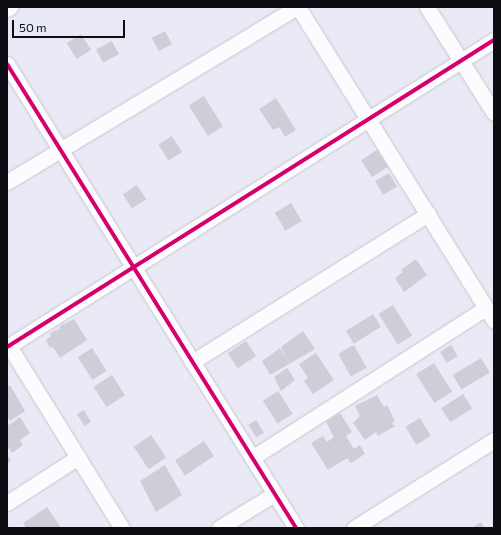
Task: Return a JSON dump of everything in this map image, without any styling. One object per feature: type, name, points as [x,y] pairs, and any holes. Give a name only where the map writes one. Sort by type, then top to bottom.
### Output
[{"type":"street","points":[[7,182],[297,7],[494,321]]},
{"type":"street","points":[[427,7],[494,112]]},
{"type":"street","points":[[122,528],[8,346],[494,40]]},
{"type":"street","points":[[7,64],[296,528]]},
{"type":"street","points":[[192,362],[428,214]]},
{"type":"street","points":[[252,458],[486,308]]},
{"type":"street","points":[[354,528],[494,440]]},
{"type":"street","points":[[7,503],[78,457]]},
{"type":"street","points":[[219,528],[274,494]]},
{"type":"building","points":[[165,31],[172,44],[159,51],[152,38]]},
{"type":"building","points":[[81,34],[91,50],[77,59],[67,43]]},
{"type":"building","points":[[112,41],[119,54],[103,63],[96,49]]},
{"type":"building","points":[[204,96],[223,127],[208,136],[189,106]]},
{"type":"building","points":[[276,98],[296,130],[285,137],[279,127],[273,130],[259,109]]},
{"type":"building","points":[[172,136],[182,152],[168,161],[158,144]]},
{"type":"building","points":[[377,150],[388,167],[372,177],[361,160]]},
{"type":"building","points":[[389,173],[397,187],[383,195],[375,181]]},
{"type":"building","points":[[137,185],[146,199],[132,209],[123,194]]},
{"type":"building","points":[[291,203],[302,221],[286,231],[275,213]]},
{"type":"building","points":[[416,259],[427,275],[404,292],[395,278],[403,272],[401,270]]},
{"type":"building","points":[[393,305],[412,336],[398,345],[379,314]]},
{"type":"building","points":[[373,314],[381,327],[354,344],[346,331]]},
{"type":"building","points":[[74,319],[87,340],[60,358],[53,347],[50,348],[46,340],[51,336],[50,333],[60,329],[60,326]]},
{"type":"building","points":[[303,331],[315,349],[270,375],[262,361],[280,348],[288,362],[281,347]]},
{"type":"building","points":[[246,341],[256,356],[238,368],[228,353]]},
{"type":"building","points":[[354,345],[367,368],[351,376],[338,354]]},
{"type":"building","points":[[451,345],[458,356],[447,363],[440,352]]},
{"type":"building","points":[[92,348],[107,371],[92,380],[78,357]]},
{"type":"building","points":[[316,353],[334,380],[313,394],[304,381],[308,378],[299,364]]},
{"type":"building","points":[[481,358],[490,373],[461,390],[453,375]]},
{"type":"building","points":[[434,363],[452,392],[434,403],[416,374]]},
{"type":"building","points":[[287,368],[295,380],[281,391],[274,377]]},
{"type":"building","points":[[112,375],[125,395],[107,407],[94,387]]},
{"type":"building","points":[[10,385],[25,411],[10,421],[7,416],[7,386]]},
{"type":"building","points":[[278,391],[293,414],[278,423],[263,401]]},
{"type":"building","points":[[463,394],[472,408],[450,422],[441,408]]},
{"type":"building","points":[[377,395],[384,407],[387,405],[395,421],[392,423],[395,426],[378,436],[376,432],[365,440],[353,423],[360,416],[355,406]]},
{"type":"building","points":[[84,410],[91,422],[84,426],[77,414]]},
{"type":"building","points":[[340,413],[352,432],[346,436],[354,449],[360,445],[365,454],[351,463],[347,458],[328,470],[311,443],[323,436],[327,442],[334,437],[326,422]]},
{"type":"building","points":[[20,417],[30,433],[20,440],[23,445],[12,453],[7,446],[7,426]]},
{"type":"building","points":[[420,418],[431,436],[416,445],[405,427]]},
{"type":"building","points":[[256,420],[264,433],[256,437],[248,425]]},
{"type":"building","points":[[151,435],[166,457],[149,469],[134,447]]},
{"type":"building","points":[[204,441],[214,456],[185,475],[175,461]]},
{"type":"building","points":[[7,454],[11,461],[7,463]]},
{"type":"building","points":[[165,465],[182,495],[156,512],[140,481]]},
{"type":"building","points":[[47,507],[61,528],[26,528],[23,523]]},
{"type":"building","points":[[481,522],[485,528],[472,528]]},
{"type":"cycle path","points":[[7,347],[494,40]]},
{"type":"cycle path","points":[[7,64],[296,528]]}]
